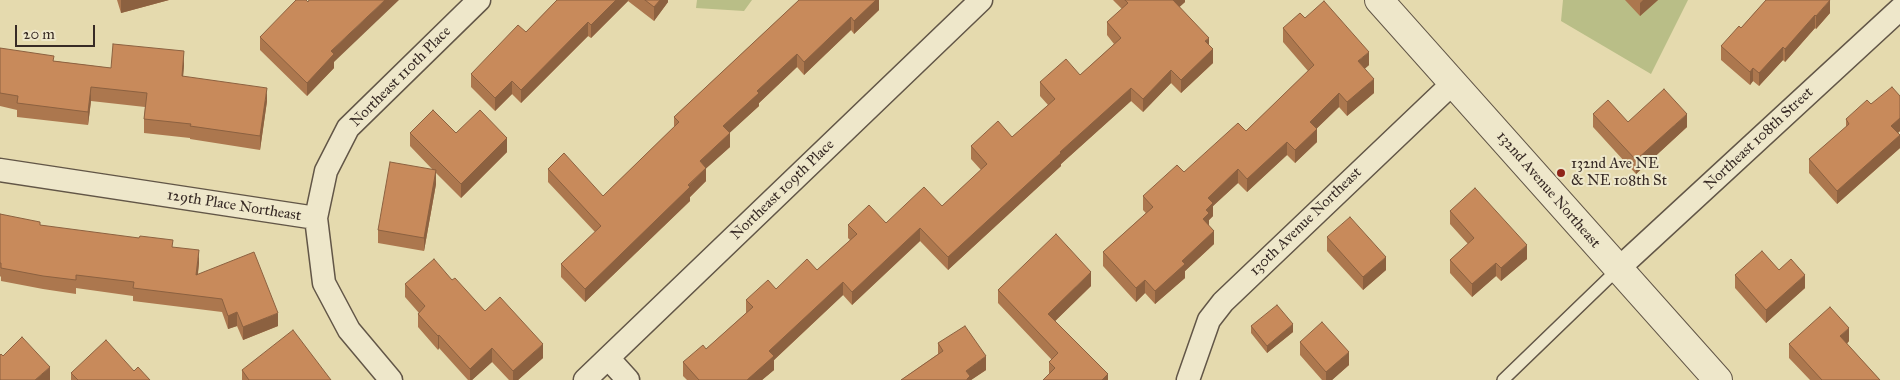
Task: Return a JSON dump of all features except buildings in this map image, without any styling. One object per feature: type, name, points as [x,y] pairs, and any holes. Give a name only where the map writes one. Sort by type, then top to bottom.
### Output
[{"type":"street","name":"Northeast 110th Place","points":[[316,218],[326,171],[348,128],[479,0]]},
{"type":"street","name":"Northeast 109th Place","points":[[585,380],[981,0]]},
{"type":"street","name":"132nd Avenue Northeast","points":[[1379,0],[1718,380]]},
{"type":"street","name":"Northeast 108th Street","points":[[1618,270],[1900,9]]},
{"type":"street","name":"130th Avenue Northeast","points":[[1188,380],[1209,320],[1223,302],[1453,83]]},
{"type":"street","name":"129th Place Northeast","points":[[0,170],[316,218],[324,283],[349,330],[391,380]]},
{"type":"street","points":[[608,358],[628,380]]},
{"type":"lane","points":[[1503,380],[1618,270]]},
{"type":"green space","points":[[697,0],[752,0],[744,11],[696,8]]},
{"type":"green space","points":[[1563,0],[1688,0],[1651,74],[1561,21]]},
{"type":"place","name":"132nd Ave NE & NE 108th St","points":[[1561,173]]}]
